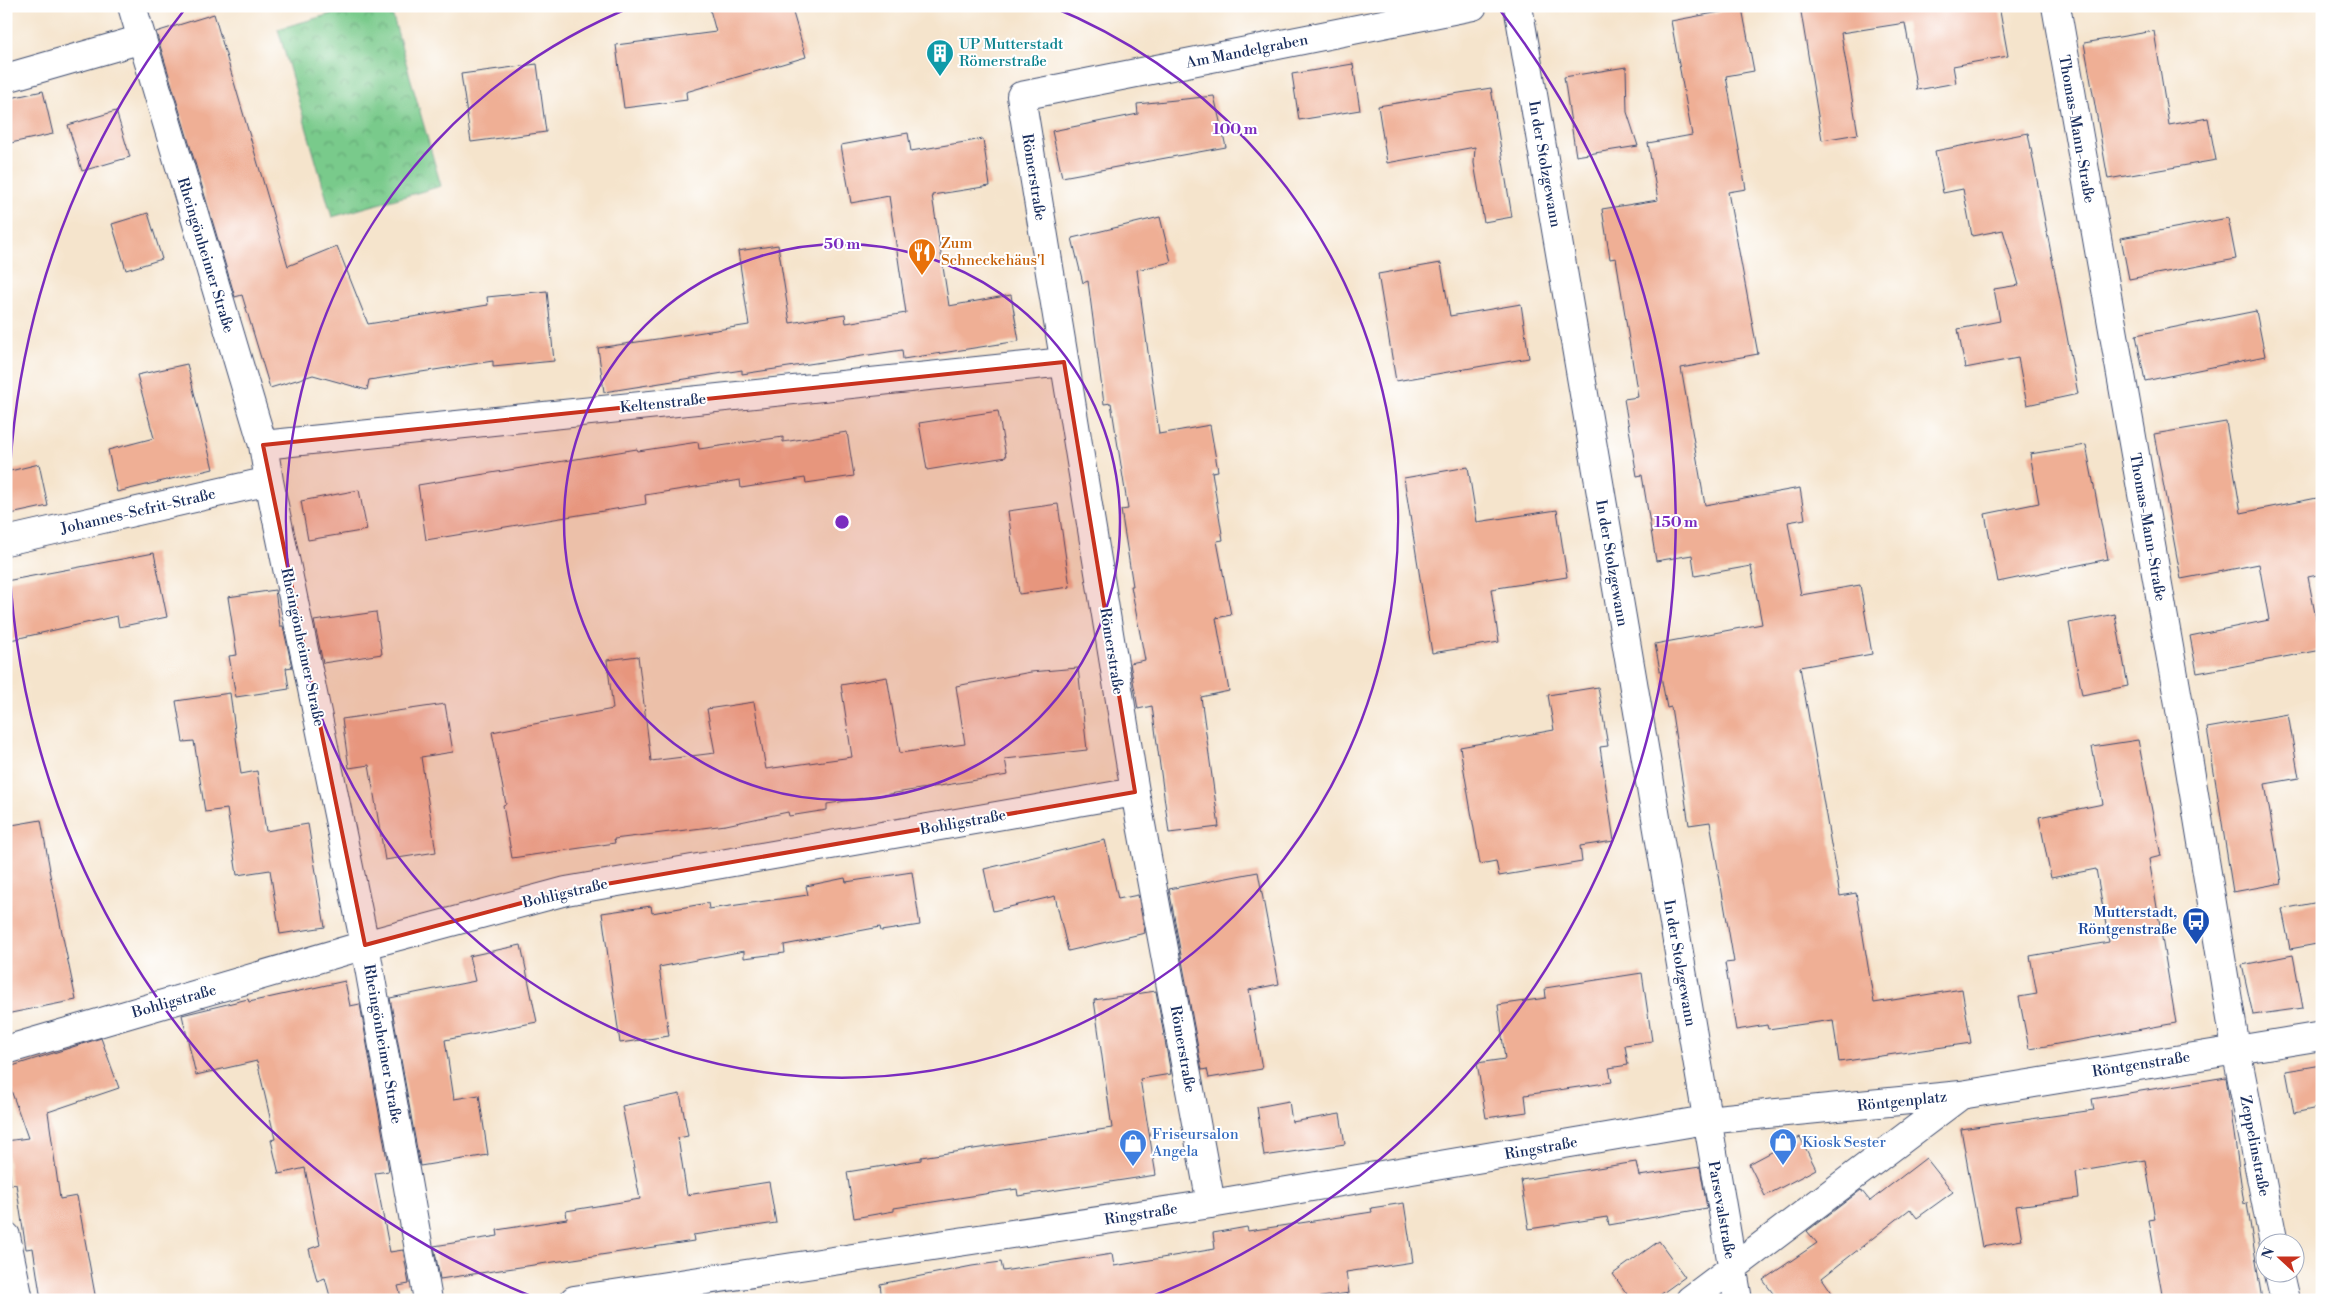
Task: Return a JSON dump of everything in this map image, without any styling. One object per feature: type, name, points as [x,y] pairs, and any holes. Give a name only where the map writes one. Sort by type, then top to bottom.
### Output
[{"type":"street","name":"Rheingönheimer Straße","points":[[132,6],[263,445],[365,945],[428,1300]]},
{"type":"street","name":"Am Mandelgraben","points":[[1021,96],[1473,6]]},
{"type":"street","name":"In der Stolzgewann","points":[[1518,6],[1706,1120]]},
{"type":"street","name":"Thomas-Mann-Straße","points":[[2056,6],[2182,721],[2236,1049]]},
{"type":"street","points":[[6,78],[142,39]]},
{"type":"street","name":"Römerstraße","points":[[1021,96],[1136,792],[1211,1204]]},
{"type":"street","name":"Keltenstraße","points":[[263,445],[1064,362]]},
{"type":"street","name":"Johannes-Sefrit-Straße","points":[[6,541],[269,481]]},
{"type":"street","name":"Bohligstraße","points":[[6,1050],[365,945],[566,891],[1136,792]]},
{"type":"street","name":"Röntgenstraße","points":[[1961,1095],[2322,1036]]},
{"type":"street","name":"Zeppelinstraße","points":[[2236,1049],[2272,1234]]},
{"type":"street","name":"Röntgenplatz","points":[[1706,1120],[1961,1095]]},
{"type":"street","name":"Röntgenplatz","points":[[1690,1300],[1961,1095]]},
{"type":"street","name":"Ringstraße","points":[[574,1300],[1211,1204],[1706,1120]]},
{"type":"street","name":"Parsevalstraße","points":[[1706,1120],[1738,1300]]},
{"type":"street","points":[[6,1236],[19,1300]]},
{"type":"street","points":[[2282,1284],[2285,1300]]},
{"type":"highlighted area","points":[[1064,362],[1135,792],[566,891],[365,945],[263,445]]},
{"type":"green space","points":[[359,6],[390,6],[441,186],[332,217],[278,29]]},
{"type":"building","points":[[709,6],[791,6],[806,57],[686,92],[687,100],[624,108],[616,45],[716,32]]},
{"type":"building","points":[[1800,6],[1999,6],[2008,56],[1953,66],[1956,83],[1917,90],[1905,23],[1841,33],[1858,134],[1822,140]]},
{"type":"building","points":[[1742,8],[1754,71],[1726,76],[1746,189],[1728,192],[1758,354],[1681,368],[1705,505],[1800,488],[1805,519],[1788,522],[1801,595],[1860,585],[1872,654],[1800,667],[1840,896],[1856,893],[1874,1003],[1962,989],[1971,1043],[1839,1062],[1833,1020],[1768,1029],[1767,1025],[1736,1030],[1725,963],[1734,962],[1710,822],[1689,825],[1671,707],[1667,708],[1655,644],[1762,624],[1751,566],[1695,576],[1692,555],[1656,561],[1642,475],[1637,476],[1624,399],[1638,397],[1616,258],[1610,259],[1602,209],[1658,200],[1648,143],[1692,135],[1671,21]]},
{"type":"building","points":[[214,14],[288,266],[337,246],[368,324],[488,305],[487,297],[547,291],[554,361],[493,367],[493,361],[369,380],[367,390],[313,375],[270,388],[242,295],[235,297],[156,32]]},
{"type":"building","points":[[2154,31],[2169,125],[2208,118],[2216,160],[2108,179],[2084,43]]},
{"type":"building","points":[[537,64],[546,132],[471,142],[461,74]]},
{"type":"building","points":[[1353,64],[1360,110],[1299,120],[1292,74]]},
{"type":"building","points":[[1626,67],[1627,112],[1638,146],[1576,156],[1564,77]]},
{"type":"building","points":[[1491,88],[1512,217],[1484,222],[1474,163],[1475,147],[1387,163],[1378,106]]},
{"type":"building","points":[[43,91],[53,134],[6,144],[6,99]]},
{"type":"building","points":[[1214,96],[1226,147],[1062,177],[1052,131],[1138,114],[1137,104]]},
{"type":"building","points":[[116,111],[130,157],[82,171],[68,125]]},
{"type":"building","points":[[908,133],[911,151],[983,139],[990,186],[932,195],[949,306],[1011,295],[1019,341],[903,359],[902,350],[742,374],[742,370],[604,392],[598,348],[749,325],[738,251],[778,245],[790,323],[845,314],[846,323],[906,313],[889,196],[851,203],[841,145]]},
{"type":"building","points":[[2028,133],[2078,394],[2027,405],[2018,358],[1965,368],[1958,329],[2000,321],[1994,289],[2019,285],[2003,230],[1972,236],[1963,189],[1943,193],[1935,151]]},
{"type":"building","points":[[148,213],[162,259],[126,270],[112,224]]},
{"type":"building","points":[[1160,217],[1171,262],[1137,270],[1159,434],[1210,425],[1218,471],[1212,472],[1223,540],[1217,541],[1231,615],[1216,618],[1229,691],[1201,697],[1219,827],[1169,833],[1152,706],[1138,709],[1130,663],[1145,660],[1131,586],[1133,586],[1121,510],[1128,509],[1111,403],[1104,404],[1088,281],[1083,283],[1072,238]]},
{"type":"building","points":[[2228,218],[2236,259],[2129,279],[2121,238]]},
{"type":"building","points":[[1441,263],[1450,316],[1521,304],[1529,358],[1396,381],[1378,274]]},
{"type":"building","points":[[2256,311],[2265,356],[2145,381],[2136,335]]},
{"type":"building","points":[[187,364],[213,469],[117,492],[108,450],[154,438],[137,375]]},
{"type":"building","points":[[998,411],[1006,457],[927,470],[919,423]]},
{"type":"building","points":[[2226,422],[2241,513],[2322,497],[2322,574],[2308,577],[2322,650],[2197,673],[2190,636],[2269,620],[2259,564],[2181,579],[2154,434]]},
{"type":"building","points":[[847,432],[854,476],[806,483],[805,478],[741,488],[740,480],[645,495],[646,504],[426,540],[418,485],[637,449],[638,451],[698,442],[699,449],[783,437],[783,442]]},
{"type":"building","points":[[2086,445],[2108,559],[1998,582],[1985,514],[2039,503],[2030,454]]},
{"type":"building","points":[[39,464],[48,506],[6,515],[6,472]]},
{"type":"building","points":[[1468,467],[1477,522],[1557,510],[1567,577],[1491,589],[1499,642],[1432,653],[1404,478]]},
{"type":"building","points":[[359,490],[367,530],[308,540],[301,501]]},
{"type":"building","points":[[1058,504],[1070,587],[1019,594],[1008,511]]},
{"type":"building","points":[[154,553],[167,617],[119,627],[117,616],[6,641],[6,581]]},
{"type":"building","points":[[275,590],[280,626],[283,626],[292,667],[286,668],[289,689],[236,697],[229,656],[237,655],[228,597]]},
{"type":"building","points":[[376,612],[382,654],[323,663],[314,621]]},
{"type":"building","points":[[2115,614],[2128,686],[2082,695],[2069,623]]},
{"type":"building","points":[[638,656],[651,761],[715,753],[707,709],[754,702],[766,769],[852,757],[841,685],[887,677],[900,753],[965,744],[956,686],[1031,672],[1078,668],[1087,750],[1005,759],[1008,775],[827,804],[827,810],[789,816],[788,812],[726,825],[614,839],[615,843],[512,858],[503,805],[506,804],[492,732],[613,709],[607,660]]},
{"type":"building","points":[[1598,687],[1608,746],[1600,747],[1614,841],[1580,846],[1582,862],[1499,876],[1496,861],[1480,864],[1460,747],[1554,730],[1548,695]]},
{"type":"building","points":[[230,693],[241,774],[257,771],[266,831],[308,824],[325,927],[280,934],[270,870],[237,875],[227,809],[205,812],[194,741],[183,742],[176,701]]},
{"type":"building","points":[[445,704],[453,752],[421,757],[436,852],[385,860],[369,765],[349,768],[342,719]]},
{"type":"building","points":[[2288,714],[2299,778],[2265,784],[2282,883],[2233,892],[2207,728]]},
{"type":"building","points":[[2138,740],[2161,856],[2149,859],[2176,1023],[2029,1049],[2019,997],[2037,994],[2030,956],[2109,942],[2096,869],[2051,878],[2039,817],[2103,804],[2092,747]]},
{"type":"building","points":[[41,820],[49,870],[76,1000],[6,1014],[6,826]]},
{"type":"building","points":[[1105,840],[1118,899],[1138,895],[1145,933],[1068,951],[1055,896],[993,911],[984,869]]},
{"type":"building","points":[[912,872],[920,925],[881,931],[880,927],[784,945],[785,953],[744,958],[744,951],[659,967],[669,1036],[620,1043],[602,913],[651,906],[652,913],[708,903],[709,909],[808,895],[806,886],[845,878],[846,882]]},
{"type":"building","points":[[1258,872],[1279,984],[1249,990],[1262,1069],[1209,1078],[1207,1069],[1202,1070],[1169,889]]},
{"type":"building","points":[[2319,902],[2322,919],[2322,943],[2290,949],[2282,909]]},
{"type":"building","points":[[521,945],[537,1022],[445,1040],[454,1099],[479,1095],[488,1155],[420,1166],[390,998],[475,981],[469,956]]},
{"type":"building","points":[[2293,955],[2303,1008],[2253,1015],[2242,965]]},
{"type":"building","points":[[1642,973],[1652,1041],[1625,1045],[1628,1065],[1609,1068],[1612,1082],[1525,1095],[1527,1112],[1486,1118],[1477,1063],[1505,1059],[1498,1005],[1546,998],[1545,988]]},
{"type":"building","points":[[345,981],[350,1006],[360,1004],[389,1171],[375,1173],[390,1252],[403,1250],[409,1284],[398,1286],[402,1300],[331,1300],[325,1278],[317,1281],[309,1249],[320,1245],[305,1168],[279,1174],[271,1140],[275,1139],[257,1061],[196,1075],[182,1015],[248,999],[249,1002]]},
{"type":"building","points":[[1156,991],[1171,1074],[1140,1079],[1156,1175],[1018,1196],[1017,1189],[894,1208],[894,1211],[854,1218],[847,1172],[921,1160],[921,1157],[1112,1128],[1094,1000]]},
{"type":"building","points":[[101,1038],[119,1088],[48,1112],[60,1199],[77,1196],[96,1300],[41,1300],[33,1248],[26,1249],[16,1184],[11,1185],[6,1141],[28,1138],[6,1076],[6,1068]]},
{"type":"building","points":[[2322,1065],[2322,1107],[2294,1113],[2286,1071]]},
{"type":"building","points":[[2226,1077],[2244,1204],[2247,1203],[2256,1261],[2256,1284],[2260,1284],[2262,1300],[2163,1300],[2149,1220],[2155,1219],[2145,1160],[2076,1172],[2079,1198],[2016,1206],[2022,1240],[1982,1247],[1961,1129],[2094,1110],[2092,1099]]},
{"type":"building","points":[[680,1094],[688,1136],[678,1138],[687,1195],[769,1182],[776,1223],[693,1235],[694,1241],[440,1279],[434,1246],[498,1236],[497,1230],[567,1219],[566,1211],[640,1199],[622,1106]]},
{"type":"building","points":[[1289,1101],[1292,1122],[1340,1114],[1345,1144],[1264,1156],[1257,1107]]},
{"type":"building","name":"Kiosk Sester","points":[[1800,1137],[1816,1169],[1765,1196],[1749,1164]]},
{"type":"building","points":[[1926,1158],[1953,1192],[1917,1218],[1910,1209],[1822,1278],[1837,1300],[1778,1300],[1763,1280],[1817,1243],[1807,1231],[1861,1190],[1870,1201]]},
{"type":"building","points":[[1636,1162],[1639,1176],[1700,1167],[1707,1208],[1609,1225],[1607,1217],[1529,1229],[1521,1180]]},
{"type":"building","points":[[1404,1203],[1413,1262],[1346,1272],[1349,1293],[1301,1300],[882,1300],[880,1284],[972,1266],[1001,1262],[1003,1271],[1112,1254],[1114,1266],[1215,1249],[1213,1233],[1247,1227],[1248,1231],[1372,1212],[1371,1208]]},
{"type":"building","points":[[1659,1241],[1685,1277],[1653,1300],[1631,1300],[1613,1274]]},
{"type":"place","name":"UP Mutterstadt Römerstraße","points":[[940,77]]},
{"type":"place","name":"Zum Schneckehäus'l","points":[[922,276]]},
{"type":"place","name":"Mutterstadt, Röntgenstraße","points":[[2196,945]]},
{"type":"place","name":"Kiosk Sester","points":[[1783,1166]]},
{"type":"place","name":"Friseursalon Angela","points":[[1133,1167]]}]
